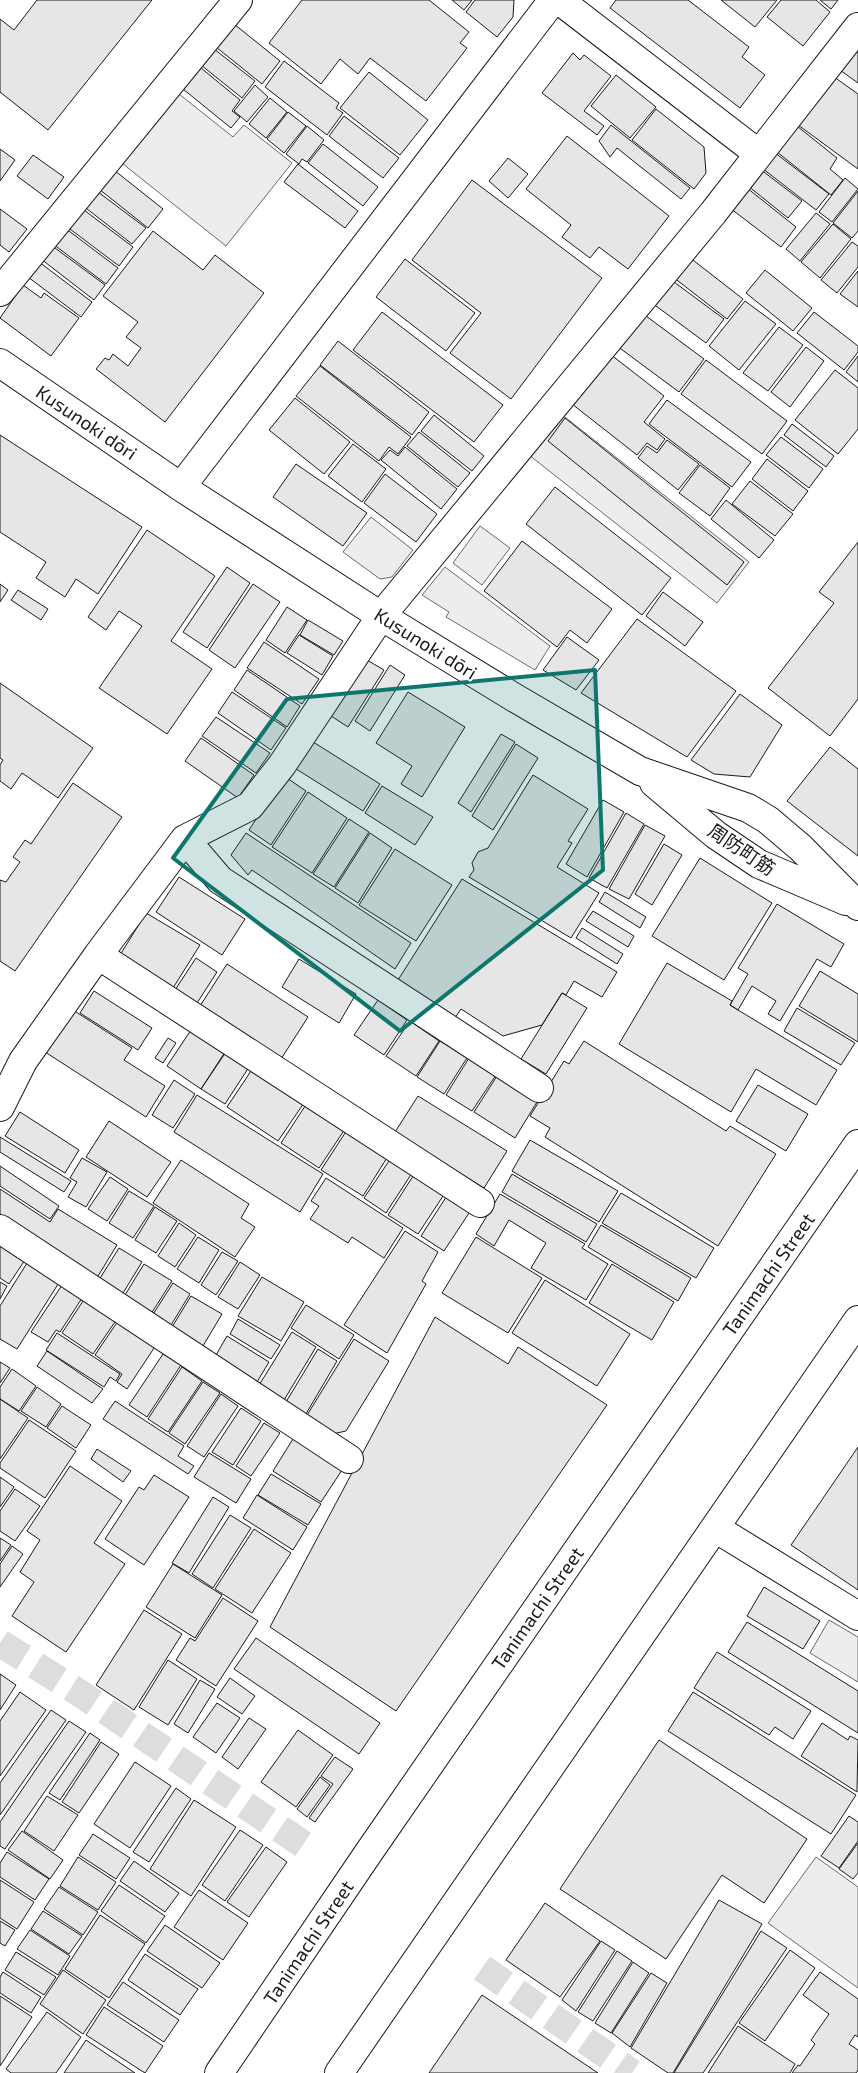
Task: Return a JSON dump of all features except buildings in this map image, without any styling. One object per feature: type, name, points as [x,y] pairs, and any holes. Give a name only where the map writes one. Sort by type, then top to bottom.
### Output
[{"type":"street","points":[[0,292],[238,0]]},
{"type":"street","points":[[181,487],[553,0]]},
{"type":"street","points":[[559,0],[759,154]]},
{"type":"street","points":[[0,1107],[23,1061],[98,955],[185,839],[250,806],[282,765],[381,616],[759,154],[858,27]]},
{"type":"street","name":"Kusunoki dōri","points":[[0,363],[181,487],[381,616],[515,698],[640,771],[748,808],[768,820],[801,848],[857,906]]},
{"type":"street","name":"周防町筋","points":[[640,771],[716,835],[759,864],[857,906]]},
{"type":"street","points":[[185,839],[220,880],[538,1088]]},
{"type":"street","points":[[98,955],[480,1203]]},
{"type":"street","name":"Tanimachi Street","points":[[219,2073],[369,1852],[858,1144]]},
{"type":"street","points":[[0,1229],[349,1459]]},
{"type":"street","points":[[339,2073],[858,1320]]},
{"type":"street","points":[[715,1528],[858,1616]]},
{"type":"highlighted area","points":[[595,670],[603,870],[400,1031],[173,858],[287,699]]},
{"type":"shaded area","points":[[174,90],[233,137],[244,125],[292,163],[226,246],[118,160]]},
{"type":"shaded area","points":[[561,414],[749,562],[717,603],[529,455]]},
{"type":"shaded area","points":[[371,517],[413,550],[392,577],[380,579],[343,552]]},
{"type":"shaded area","points":[[480,526],[510,548],[482,585],[453,563]]},
{"type":"shaded area","points":[[445,567],[550,646],[535,670],[446,617],[449,612],[422,595]]},
{"type":"shaded area","points":[[829,1620],[858,1637],[858,1682],[810,1653]]},
{"type":"shaded area","points":[[816,1857],[858,1887],[858,1988],[768,1923]]},
{"type":"tunnel","points":[[0,1643],[78,1692],[313,1851]]},
{"type":"tunnel","points":[[482,1968],[632,2073]]}]
